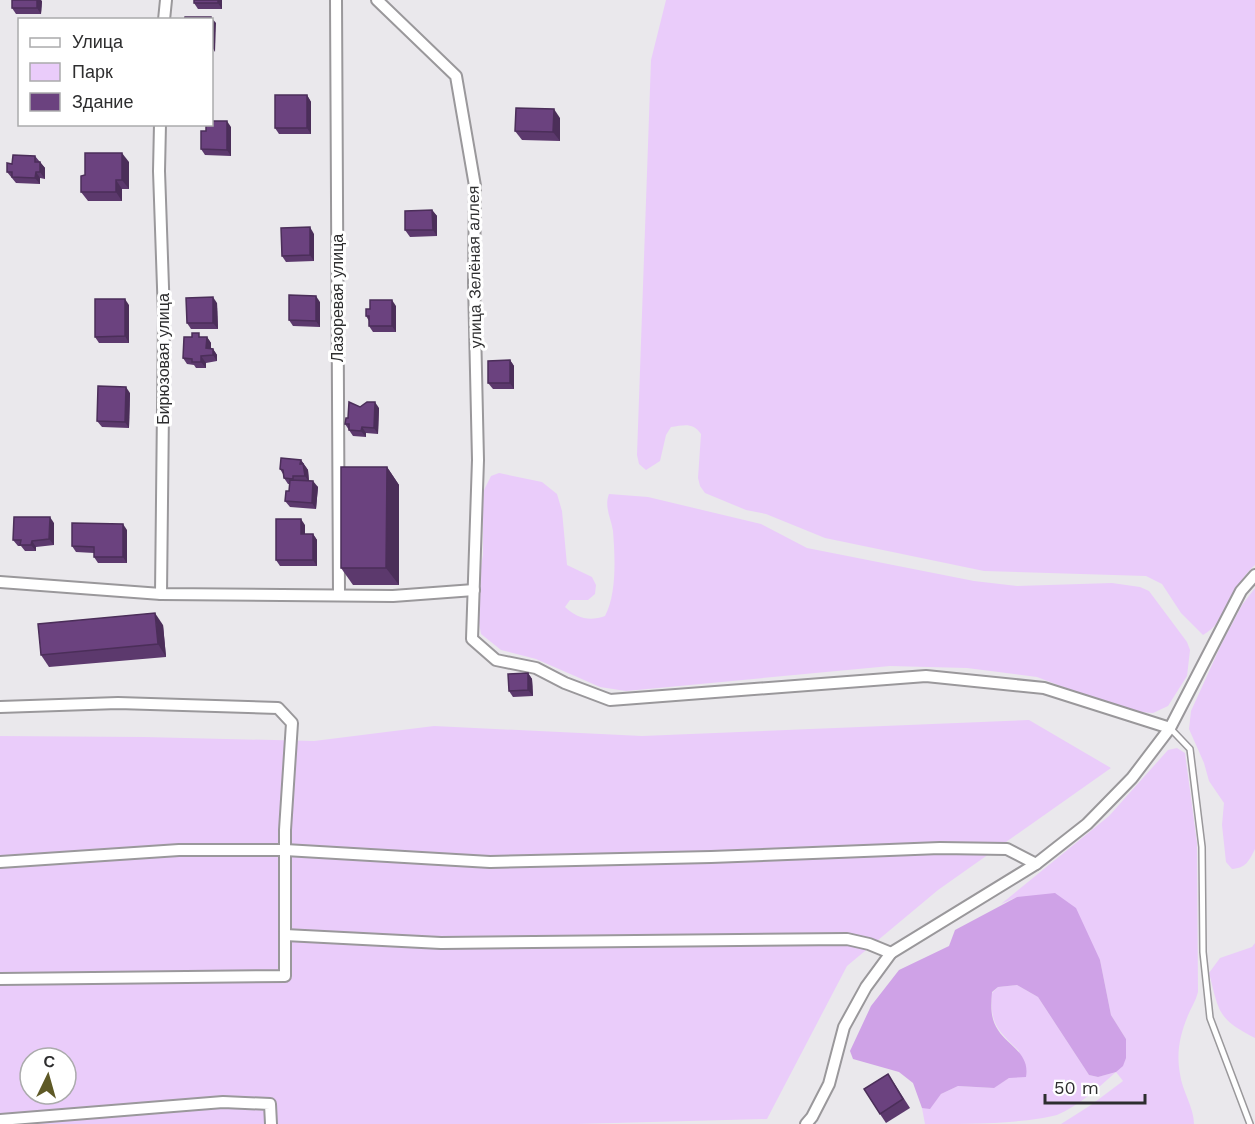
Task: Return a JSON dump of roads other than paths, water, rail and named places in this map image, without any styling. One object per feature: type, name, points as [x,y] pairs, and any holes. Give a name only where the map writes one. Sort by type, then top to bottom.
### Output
[{"type":"street","points":[[164,18],[165,0]]},
{"type":"street","name":"Лазоревая улица","points":[[336,0],[339,595]]},
{"type":"street","name":"улица Зелёная аллея","points":[[377,0],[456,76],[475,186],[474,295],[478,460],[472,639],[496,660],[536,668],[565,683],[610,700],[926,676],[1044,688],[1170,728]]},
{"type":"street","name":"Бирюзовая улица","points":[[160,126],[159,171],[164,316],[161,594]]},
{"type":"street","points":[[806,1124],[829,1084],[844,1027],[866,987],[891,953],[1036,864],[1087,824],[1132,778],[1170,728],[1241,591],[1255,575]]},
{"type":"street","points":[[0,582],[161,594],[393,596],[474,590]]},
{"type":"street","points":[[0,707],[118,703],[278,708],[292,723],[285,850],[285,975],[0,979]]},
{"type":"street","points":[[0,862],[179,850],[285,850],[490,862],[711,857],[940,848],[1007,849],[1036,864]]},
{"type":"street","points":[[285,935],[441,943],[847,939],[869,944],[891,953]]},
{"type":"street","points":[[0,1120],[223,1102],[270,1104],[272,1124]]},
{"type":"lane","points":[[1170,728],[1190,749],[1202,847],[1203,952],[1210,1018],[1250,1124]]}]
